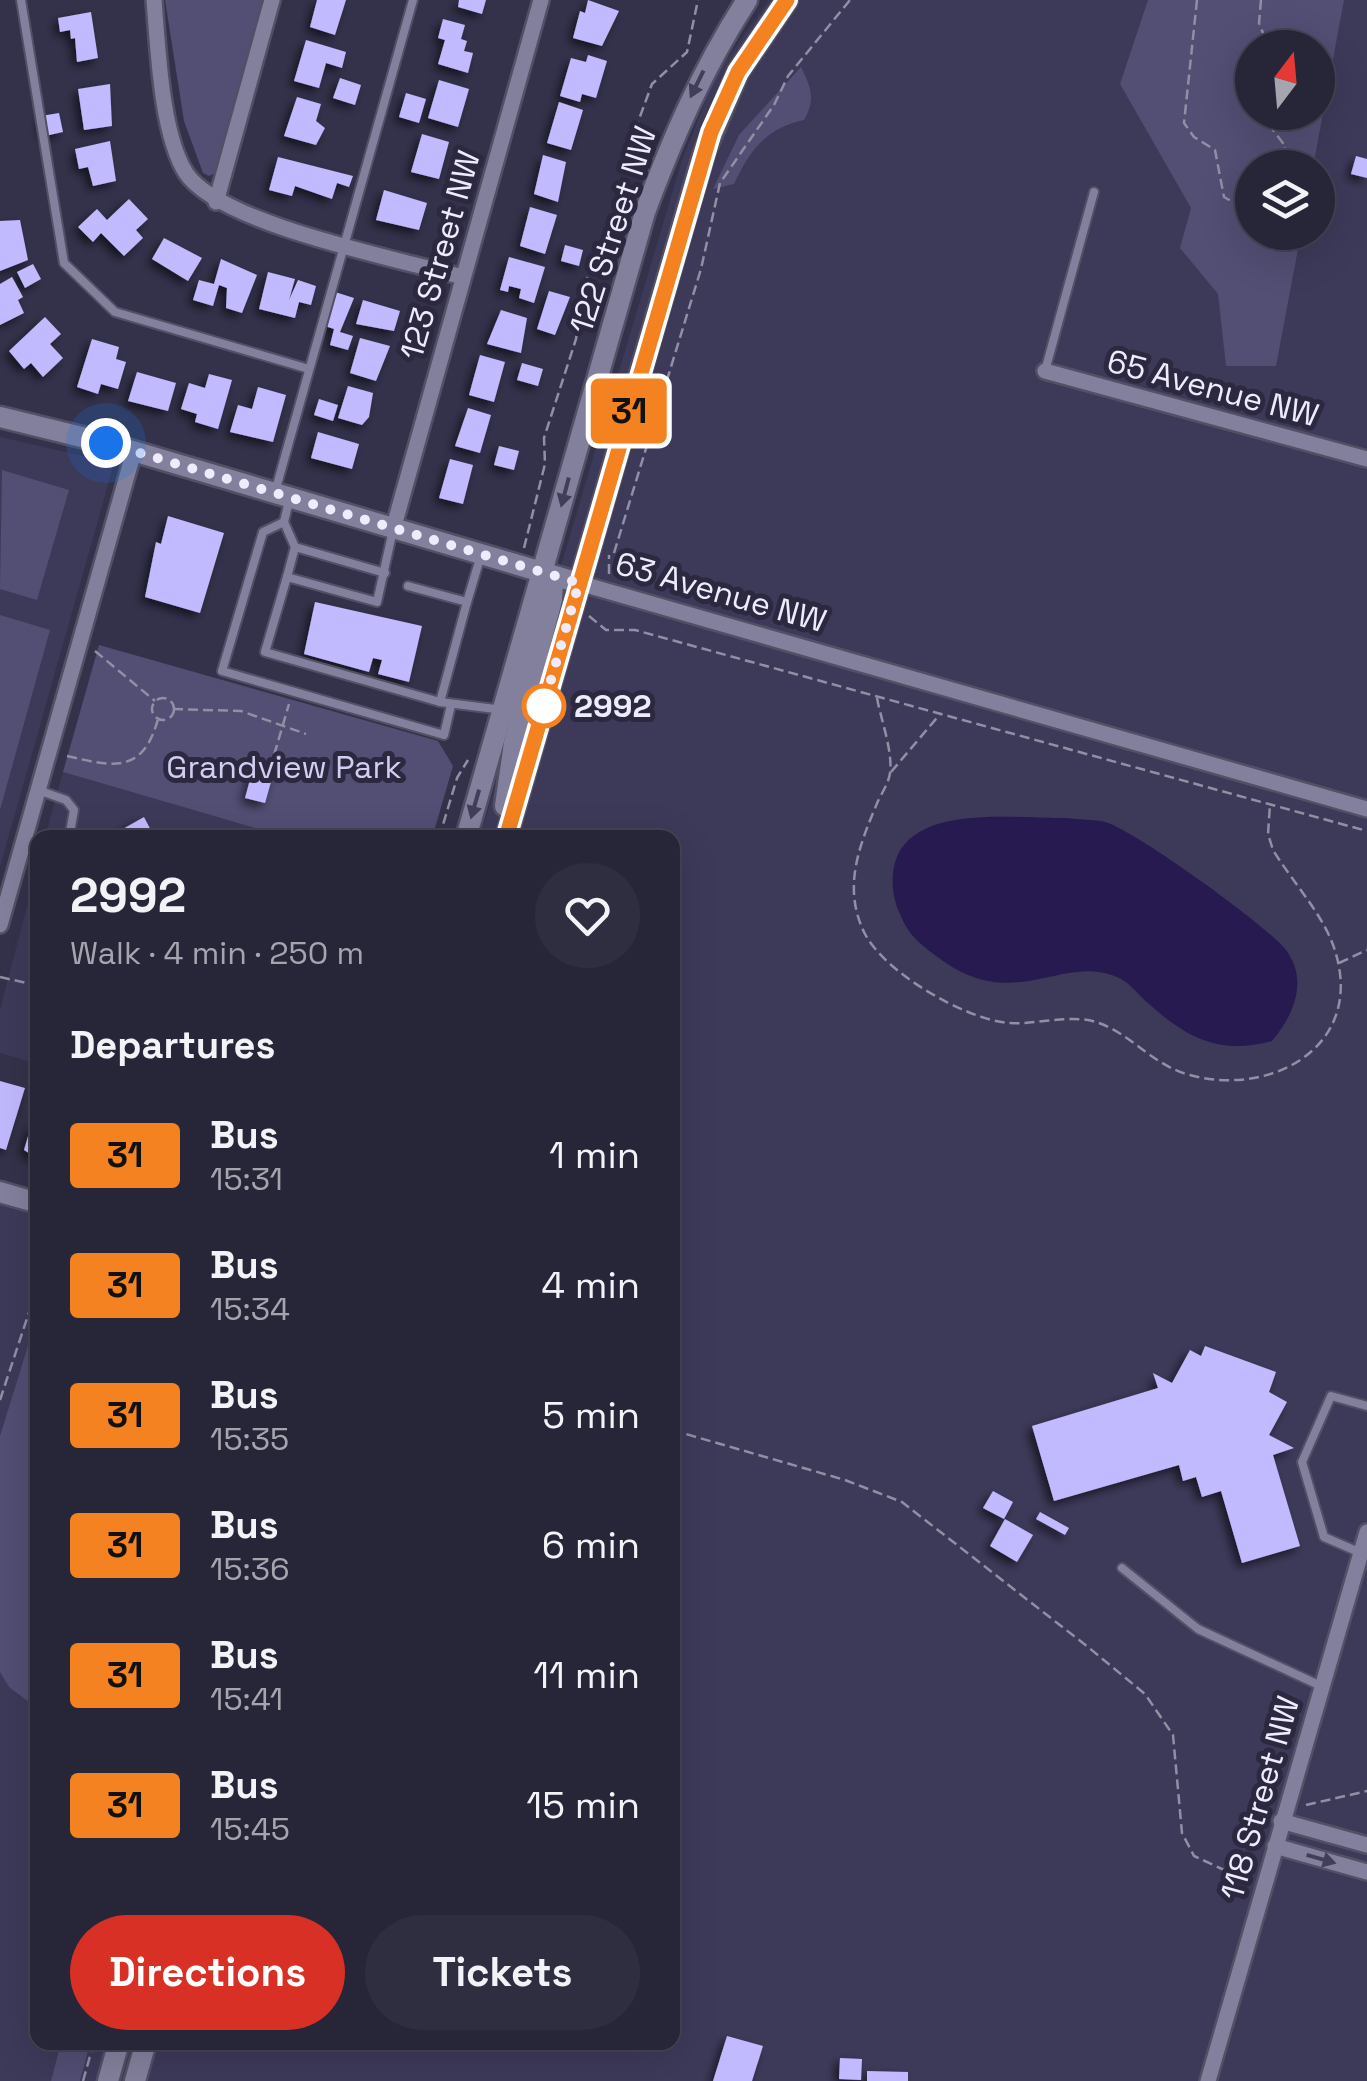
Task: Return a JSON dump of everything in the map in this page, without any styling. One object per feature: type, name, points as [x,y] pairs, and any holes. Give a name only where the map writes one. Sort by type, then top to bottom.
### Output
[{"type":"main road","name":"122 Street NW","points":[[468,830],[645,212],[680,120],[710,58],[747,0]]},
{"type":"main road","name":"122 Street NW","points":[[506,830],[711,132],[738,72],[787,0]]},
{"type":"main road","name":"63 Avenue NW","points":[[0,417],[134,451],[579,583]]},
{"type":"main road","points":[[505,830],[514,743],[552,600],[553,582],[543,571]]},
{"type":"main road","points":[[0,1192],[30,1201]]},
{"type":"main road","points":[[108,2081],[117,2050]]},
{"type":"main road","points":[[136,2081],[144,2050]]},
{"type":"street","points":[[154,0],[174,150],[186,174],[216,202],[238,213],[462,277]]},
{"type":"street","points":[[216,202],[272,0]]},
{"type":"street","name":"123 Street NW","points":[[394,526],[542,0]]},
{"type":"street","name":"65 Avenue NW","points":[[1045,371],[1367,458]]},
{"type":"street","points":[[0,925],[134,451]]},
{"type":"street","name":"63 Avenue NW","points":[[579,583],[1367,809]]},
{"type":"street","name":"118 Street NW","points":[[1208,2081],[1367,1532]]},
{"type":"street","points":[[1283,1815],[1367,1845]]},
{"type":"street","points":[[1275,1846],[1367,1872]]},
{"type":"lane","points":[[21,0],[64,263],[115,312],[309,369]]},
{"type":"lane","points":[[413,0],[309,369],[283,494],[284,522],[295,547],[265,652],[451,705],[502,710]]},
{"type":"lane","points":[[1045,371],[1094,192]]},
{"type":"lane","points":[[284,522],[262,532],[222,672],[444,735],[451,705]]},
{"type":"lane","points":[[287,577],[377,602],[394,526]]},
{"type":"lane","points":[[295,547],[384,573]]},
{"type":"lane","points":[[440,702],[481,552]]},
{"type":"lane","points":[[408,586],[467,602]]},
{"type":"lane","points":[[38,790],[66,800],[74,810],[70,830]]},
{"type":"lane","points":[[1361,1553],[1324,1536],[1302,1462],[1330,1396],[1367,1406]]},
{"type":"lane","points":[[1122,1568],[1198,1629],[1321,1686]]},
{"type":"path","points":[[524,539],[545,464],[544,438],[576,339],[585,284],[626,181],[628,149],[652,84],[687,52],[698,0]]},
{"type":"path","points":[[614,553],[701,269],[720,183],[774,105],[788,76],[850,0]]},
{"type":"path","points":[[1198,0],[1184,123],[1194,137],[1215,150],[1224,197],[1235,203]]},
{"type":"path","points":[[1261,0],[1262,30]]},
{"type":"path","points":[[600,621],[606,630],[628,629],[941,712],[1367,832]]},
{"type":"path","points":[[79,647],[94,650],[155,701],[167,700],[173,708]]},
{"type":"path","points":[[270,769],[290,697]]},
{"type":"path","points":[[878,698],[890,773]]},
{"type":"path","points":[[155,701],[152,712],[158,718],[168,718],[173,708]]},
{"type":"path","points":[[173,708],[230,710],[306,734]]},
{"type":"path","points":[[941,712],[890,773],[854,870],[854,897],[862,928],[894,967],[974,1014],[1006,1023],[1088,1020],[1105,1025],[1173,1070],[1246,1082],[1278,1075],[1318,1045],[1337,1008],[1338,963],[1326,930],[1273,850],[1270,804]]},
{"type":"path","points":[[49,751],[120,764],[148,748],[158,718]]},
{"type":"path","points":[[442,830],[458,778],[474,750]]},
{"type":"path","points":[[1338,963],[1367,950]]},
{"type":"path","points":[[0,976],[30,983]]},
{"type":"path","points":[[0,1400],[30,1309]]},
{"type":"path","points":[[680,1432],[845,1480],[902,1502],[1145,1694],[1174,1734],[1182,1833],[1194,1856],[1226,1874],[1263,1886]]},
{"type":"path","points":[[1283,1815],[1367,1791]]},
{"type":"path","points":[[84,2081],[92,2050]]},
{"type":"shaded area","points":[[769,0],[1367,0],[1367,2081],[0,2081],[0,1192],[30,1201],[30,2050],[680,2050],[680,830],[482,830],[682,160],[717,73]]},
{"type":"shaded area","points":[[0,437],[100,460],[113,467],[0,867]]},
{"type":"shaded area","points":[[63,772],[262,830],[47,830]]},
{"type":"shaded area","points":[[977,817],[1105,822],[1143,842],[1229,901],[1286,950],[1296,974],[1296,998],[1272,1041],[1237,1046],[1206,1041],[1163,1016],[1125,981],[1100,972],[992,982],[967,974],[939,958],[911,934],[897,907],[893,882],[897,857],[915,835],[933,826]]},
{"type":"shaded area","points":[[30,895],[30,1062],[0,1053],[0,1010]]},
{"type":"green space","points":[[165,0],[263,0],[215,173],[209,176],[203,173],[184,121]]},
{"type":"green space","points":[[1148,0],[1344,0],[1335,48],[1335,30],[1235,30],[1235,130],[1320,130],[1316,150],[1235,150],[1235,250],[1298,250],[1276,366],[1226,366],[1218,294],[1180,248],[1191,208],[1120,84]]},
{"type":"green space","points":[[801,67],[811,94],[804,120],[769,135],[753,151],[734,184],[713,189],[739,135]]},
{"type":"green space","points":[[2,470],[69,490],[37,600],[0,589]]},
{"type":"green space","points":[[0,615],[50,630],[0,810]]},
{"type":"green space","name":"Grandview Park","points":[[99,645],[438,741],[453,766],[434,830],[262,830],[63,772]]},
{"type":"green space","points":[[30,1340],[30,1703],[9,1687],[0,1672],[0,1436]]},
{"type":"green space","points":[[59,2050],[88,2050],[80,2081],[51,2081]]},
{"type":"building","points":[[317,0],[346,0],[335,35],[310,27]]},
{"type":"building","points":[[459,0],[486,0],[482,14],[458,7]]},
{"type":"building","points":[[588,0],[619,11],[602,46],[573,38],[580,11],[585,13]]},
{"type":"building","points":[[91,12],[98,58],[77,62],[75,38],[71,39],[70,30],[60,32],[58,18]]},
{"type":"building","points":[[443,19],[465,25],[461,39],[467,41],[464,51],[473,53],[468,73],[438,64],[445,40],[438,38]]},
{"type":"building","points":[[306,40],[346,52],[342,68],[326,63],[319,88],[294,81]]},
{"type":"building","points":[[588,55],[607,61],[596,98],[582,94],[580,102],[560,96],[571,58],[586,62]]},
{"type":"building","points":[[340,78],[361,85],[355,105],[333,98]]},
{"type":"building","points":[[439,80],[469,89],[458,127],[428,118]]},
{"type":"building","points":[[110,84],[112,126],[84,130],[78,89]]},
{"type":"building","points":[[406,93],[426,99],[419,123],[399,117]]},
{"type":"building","points":[[297,97],[321,104],[316,121],[325,128],[316,145],[284,136]]},
{"type":"building","points":[[559,102],[583,110],[571,150],[547,143]]},
{"type":"building","points":[[59,113],[63,132],[45,136],[41,116]]},
{"type":"building","points":[[422,134],[449,142],[439,179],[411,172]]},
{"type":"building","points":[[110,141],[116,181],[93,186],[88,167],[79,169],[75,149]]},
{"type":"building","points":[[543,155],[566,162],[558,202],[534,194]]},
{"type":"building","points":[[1356,156],[1367,159],[1367,178],[1351,174]]},
{"type":"building","points":[[278,157],[353,176],[349,187],[337,183],[332,199],[295,186],[292,196],[269,190]]},
{"type":"building","points":[[384,190],[427,203],[419,230],[376,220]]},
{"type":"building","points":[[129,199],[148,219],[136,230],[143,238],[124,256],[101,233],[93,242],[78,227],[97,209],[107,220]]},
{"type":"building","points":[[530,207],[557,215],[545,254],[520,246]]},
{"type":"building","points":[[20,220],[28,260],[0,271],[0,221]]},
{"type":"building","points":[[164,238],[202,258],[188,281],[152,259]]},
{"type":"building","points":[[565,245],[583,250],[579,266],[561,261]]},
{"type":"building","points":[[509,257],[545,267],[534,303],[519,298],[521,289],[509,286],[508,292],[500,290]]},
{"type":"building","points":[[221,259],[257,275],[242,313],[226,308],[227,288],[219,285],[213,306],[193,300],[199,280],[214,284]]},
{"type":"building","points":[[33,264],[41,279],[25,288],[17,272]]},
{"type":"building","points":[[268,272],[295,279],[289,300],[298,280],[316,286],[311,305],[299,302],[295,318],[259,309]]},
{"type":"building","points":[[12,277],[23,297],[18,300],[24,313],[0,325],[0,284]]},
{"type":"building","points":[[549,291],[570,297],[555,335],[537,329]]},
{"type":"building","points":[[335,292],[354,298],[340,332],[353,336],[348,350],[330,345],[334,329],[325,326]]},
{"type":"building","points":[[363,300],[400,311],[394,331],[356,324]]},
{"type":"building","points":[[501,310],[527,318],[521,353],[487,344]]},
{"type":"building","points":[[45,317],[61,334],[50,344],[63,358],[43,377],[31,363],[24,369],[9,351]]},
{"type":"building","points":[[360,338],[390,346],[376,381],[350,373]]},
{"type":"building","points":[[92,339],[119,347],[116,359],[126,362],[118,389],[101,384],[98,394],[77,387]]},
{"type":"building","points":[[480,355],[505,362],[494,402],[469,395]]},
{"type":"building","points":[[522,363],[543,369],[538,386],[517,380]]},
{"type":"building","points":[[137,372],[176,383],[168,411],[128,401]]},
{"type":"building","points":[[209,374],[232,380],[218,429],[195,422],[197,414],[181,409],[189,383],[205,388]]},
{"type":"building","points":[[348,386],[373,393],[369,417],[362,425],[338,418]]},
{"type":"building","points":[[258,387],[286,395],[273,442],[230,432],[238,405],[252,409]]},
{"type":"building","points":[[319,399],[338,405],[333,421],[314,415]]},
{"type":"building","points":[[468,408],[491,415],[480,453],[455,446]]},
{"type":"building","points":[[318,432],[359,444],[352,469],[311,458]]},
{"type":"building","points":[[499,446],[519,451],[514,470],[494,465]]},
{"type":"building","points":[[450,459],[473,465],[463,504],[439,498]]},
{"type":"building","points":[[168,516],[224,533],[200,613],[145,597],[156,542],[161,544]]},
{"type":"building","points":[[315,602],[422,626],[409,682],[378,674],[382,660],[373,658],[369,672],[304,654]]},
{"type":"building","points":[[254,765],[274,771],[265,803],[245,798]]},
{"type":"building","points":[[144,817],[151,830],[121,830]]},
{"type":"building","points":[[0,1081],[25,1088],[6,1150],[0,1148]]},
{"type":"building","points":[[30,1129],[30,1154],[24,1150]]},
{"type":"building","points":[[1205,1346],[1276,1372],[1269,1392],[1287,1402],[1269,1435],[1294,1448],[1273,1455],[1300,1546],[1242,1563],[1221,1491],[1202,1497],[1196,1477],[1183,1481],[1179,1465],[1054,1501],[1032,1426],[1158,1388],[1153,1373],[1172,1383],[1190,1350],[1201,1356]]},
{"type":"building","points":[[993,1491],[1013,1502],[1004,1519],[983,1508]]},
{"type":"building","points":[[1040,1512],[1069,1528],[1065,1535],[1036,1519]]},
{"type":"building","points":[[1005,1519],[1033,1535],[1017,1562],[990,1546]]},
{"type":"building","points":[[727,2036],[763,2046],[752,2081],[713,2081]]},
{"type":"building","points":[[840,2058],[862,2059],[861,2080],[839,2079]]},
{"type":"building","points":[[867,2071],[908,2072],[908,2081],[867,2081]]},
{"type":"bus line","name":"31","points":[[508,830],[711,132],[751,49],[787,0]]},
{"type":"place","name":"2992","points":[[544,706]]},
{"type":"route","points":[[106,443],[579,583],[540,718],[544,706]]}]
